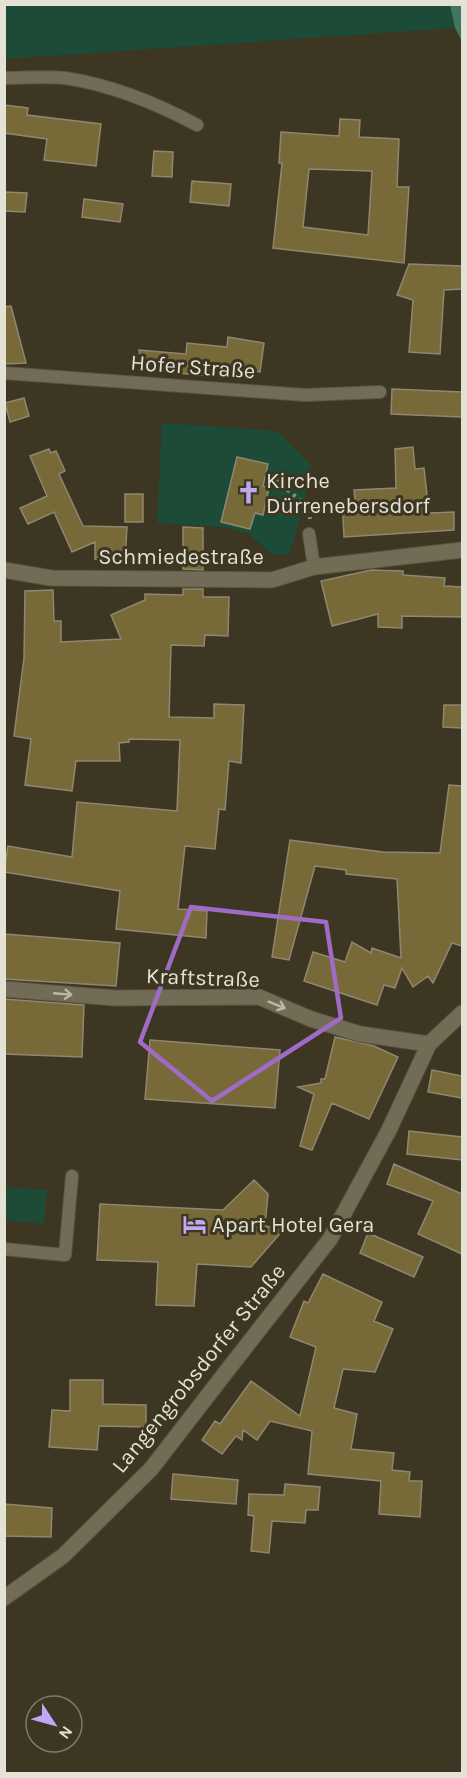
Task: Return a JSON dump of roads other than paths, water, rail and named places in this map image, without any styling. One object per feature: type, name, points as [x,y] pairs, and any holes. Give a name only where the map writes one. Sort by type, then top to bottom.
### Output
[{"type":"street","name":"Schmiedestraße","points":[[4,570],[51,578],[272,580],[314,567],[462,550]]},
{"type":"street","name":"Kraftstraße","points":[[4,989],[115,998],[259,997],[311,1019],[360,1034],[429,1044]]},
{"type":"street","name":"Langengrobsdorfer Straße","points":[[4,1598],[63,1556],[151,1468],[330,1239],[389,1130],[429,1044],[462,1013]]},
{"type":"lane","points":[[4,78],[65,78],[119,91],[157,104],[197,125]]},
{"type":"lane","name":"Hofer Straße","points":[[4,373],[305,395],[380,392]]},
{"type":"lane","points":[[309,534],[314,567]]},
{"type":"lane","points":[[4,1249],[65,1255],[72,1176]]},
{"type":"place","name":"Kirche Dürrenebersdorf","points":[[248,493]]},
{"type":"place","name":"Apart Hotel Gera","points":[[194,1224]]}]
